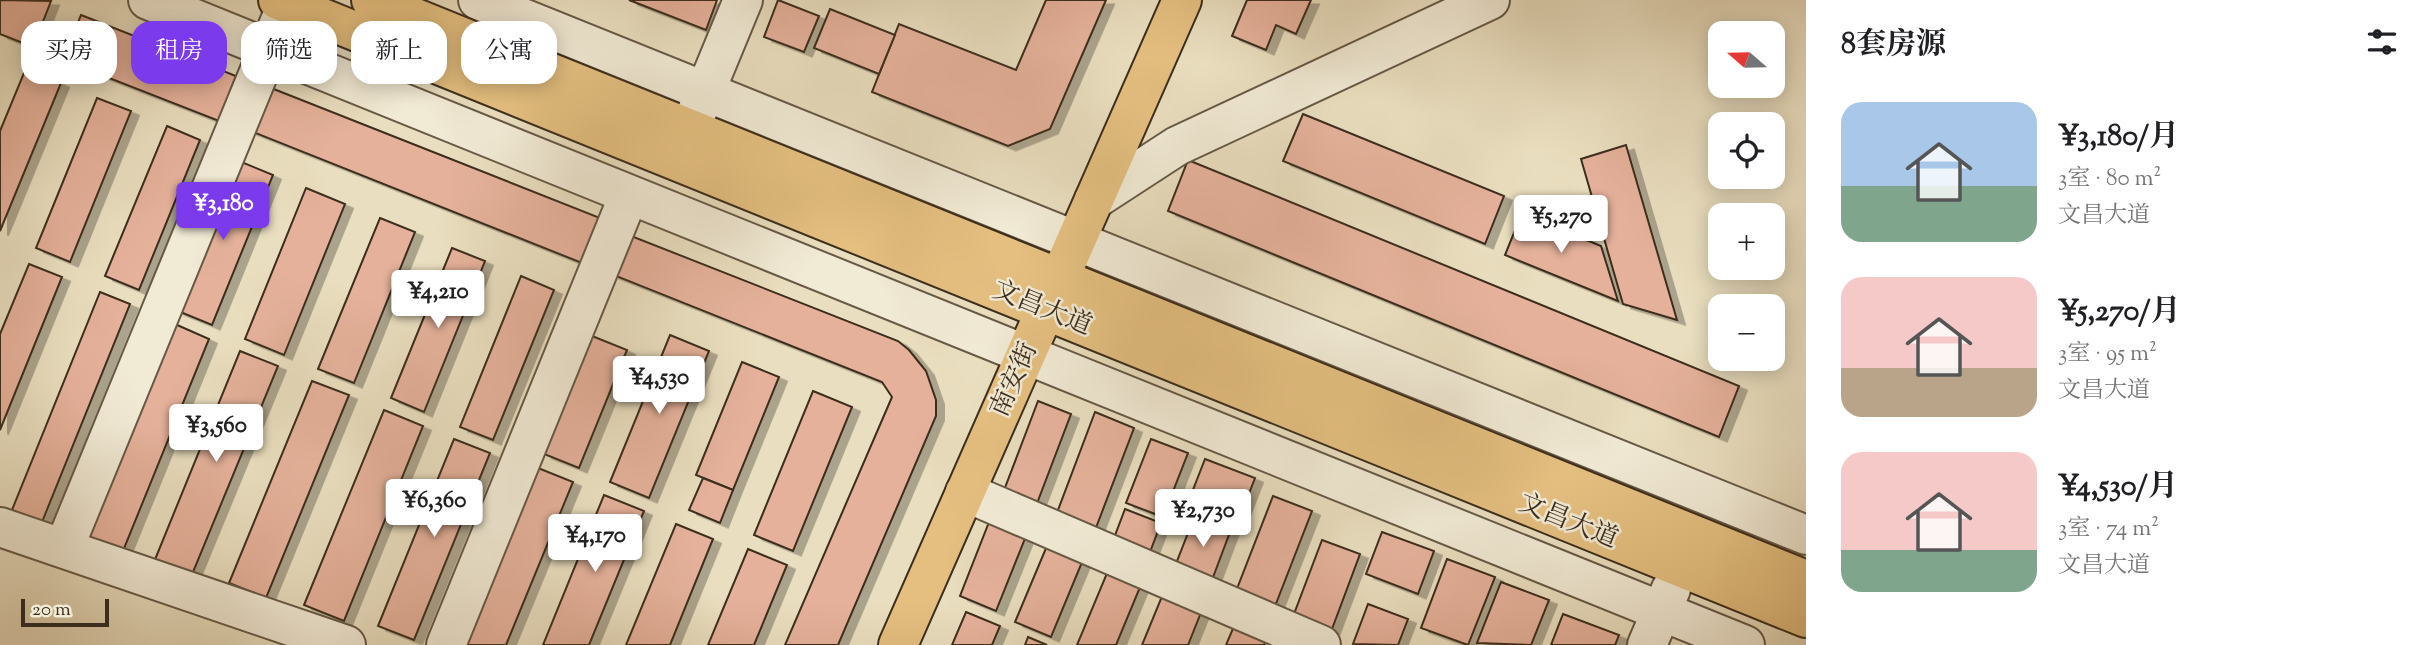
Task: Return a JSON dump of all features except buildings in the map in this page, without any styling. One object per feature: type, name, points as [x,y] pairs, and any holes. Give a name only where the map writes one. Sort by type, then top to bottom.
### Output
[{"type":"main road","name":"文昌大道","points":[[371,0],[690,129],[1053,294],[1680,567],[1806,618]]},
{"type":"main road","name":"南安街","points":[[898,645],[1182,0]]},
{"type":"main road","name":"文昌大道","points":[[283,2],[1806,580]]},
{"type":"street","points":[[148,0],[241,38]]},
{"type":"street","points":[[478,0],[1806,535]]},
{"type":"street","points":[[690,129],[743,0]]},
{"type":"street","points":[[1094,200],[1177,146],[1490,0]]},
{"type":"street","points":[[277,21],[283,2]]},
{"type":"street","points":[[337,77],[1026,355],[1654,628],[1745,645]]},
{"type":"street","points":[[64,548],[255,84]]},
{"type":"street","points":[[446,645],[629,195]]},
{"type":"street","points":[[965,492],[1321,645]]},
{"type":"street","points":[[0,527],[346,645]]},
{"type":"street","points":[[1654,628],[1680,567]]}]
